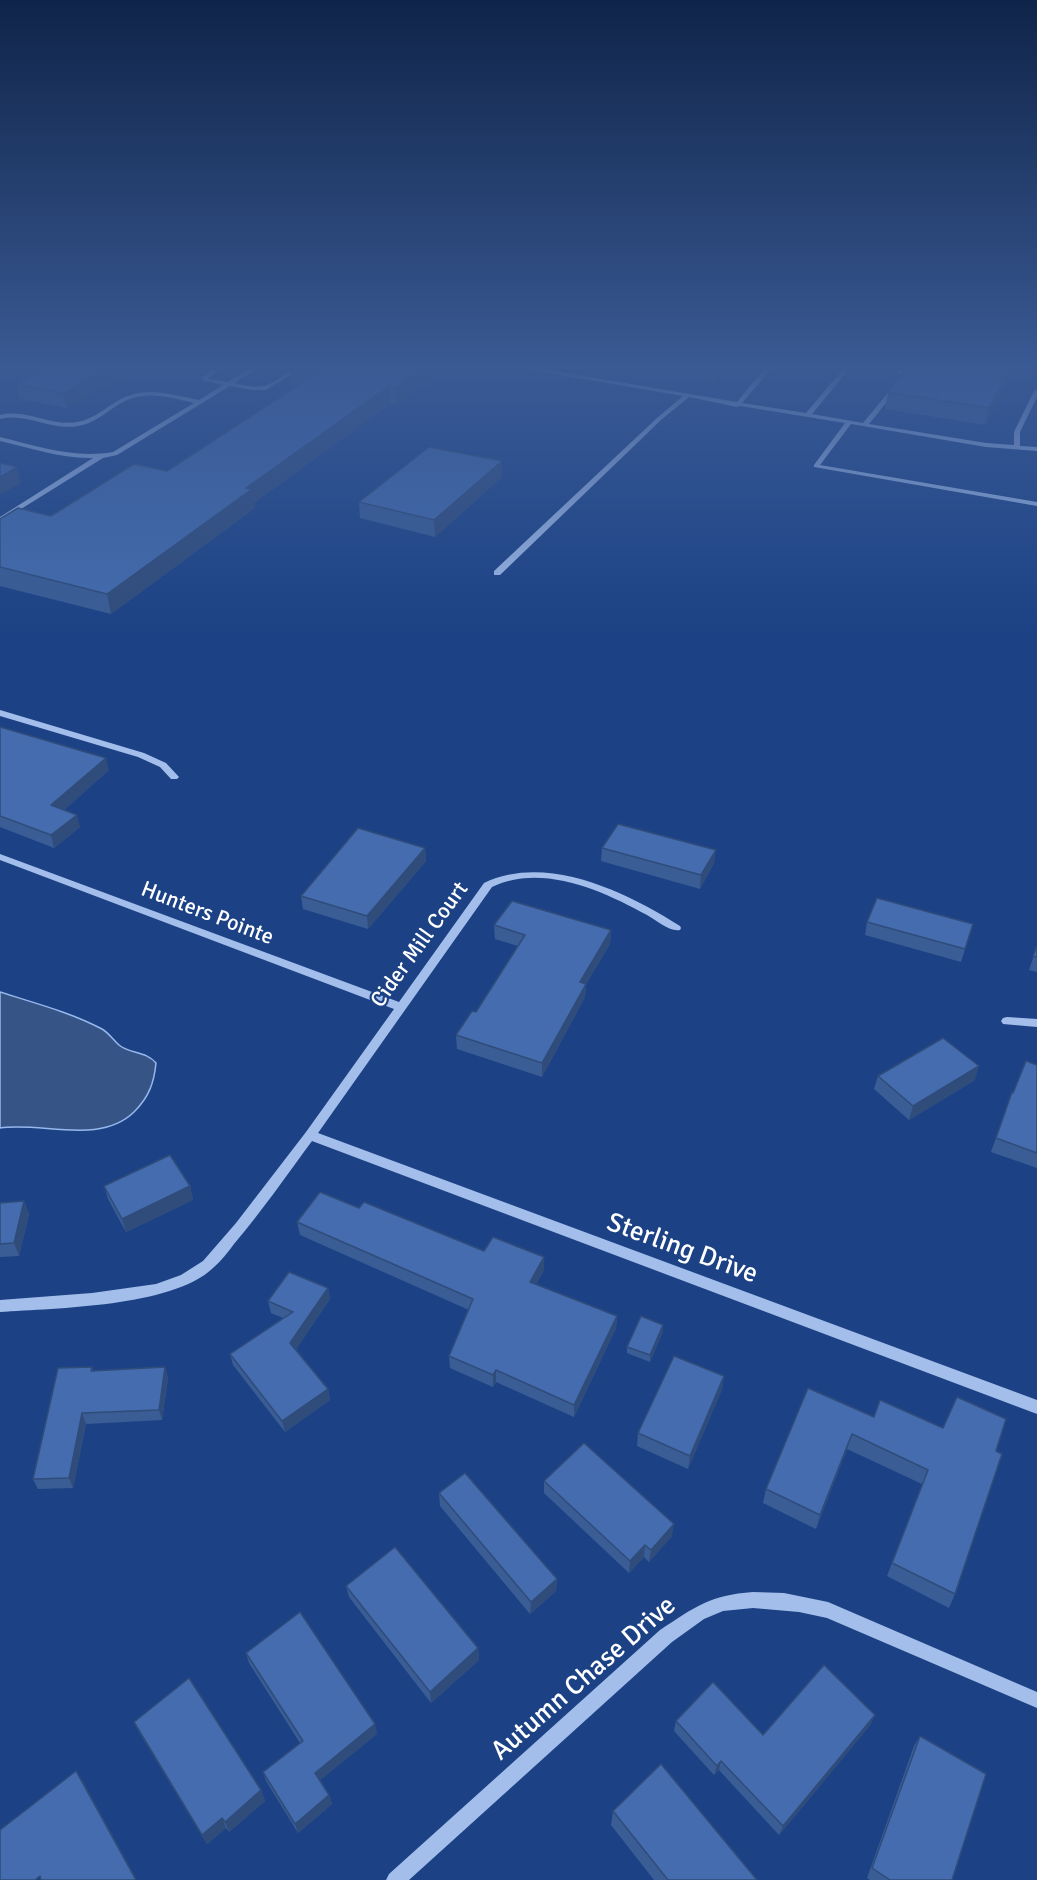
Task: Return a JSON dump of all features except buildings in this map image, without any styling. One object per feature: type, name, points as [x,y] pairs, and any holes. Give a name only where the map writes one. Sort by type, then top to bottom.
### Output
[{"type":"street","points":[[77,456],[100,457]]},
{"type":"street","points":[[0,520],[104,456]]},
{"type":"street","points":[[497,573],[620,456]]},
{"type":"street","points":[[824,456],[816,466],[1037,504]]},
{"type":"street","points":[[0,713],[141,755],[164,765],[174,777]]},
{"type":"street","name":"Hunters Pointe","points":[[0,857],[400,1007]]},
{"type":"street","name":"Cider Mill Court","points":[[0,1306],[92,1299],[156,1290],[186,1279],[208,1265],[310,1135],[478,895],[488,885],[501,878],[538,874],[567,880],[616,895],[643,907],[676,928]]},
{"type":"street","points":[[1007,1021],[1037,1023]]},
{"type":"street","name":"Sterling Drive","points":[[310,1135],[1037,1407]]},
{"type":"street","name":"Autumn Chase Drive","points":[[395,1880],[666,1636],[709,1608],[750,1599],[797,1602],[828,1610],[1037,1700]]},
{"type":"water","points":[[0,992],[52,1008],[90,1023],[104,1031],[123,1048],[152,1059],[156,1063],[152,1083],[147,1095],[134,1112],[120,1122],[105,1128],[70,1130],[0,1128]]}]
